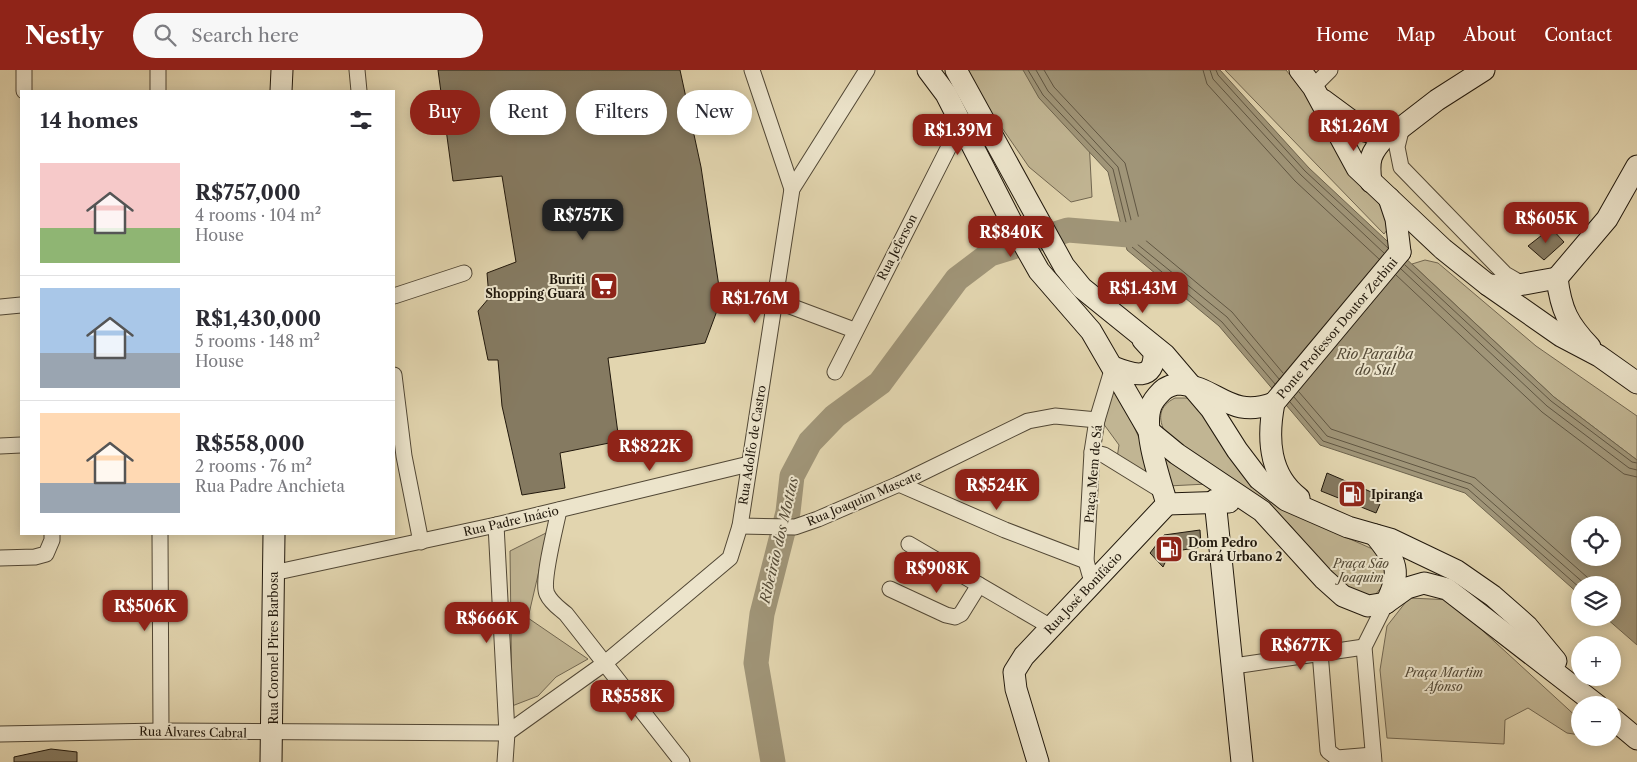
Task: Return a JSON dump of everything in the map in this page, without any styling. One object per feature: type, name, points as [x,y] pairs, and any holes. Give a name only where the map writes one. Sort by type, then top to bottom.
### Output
[{"type":"street","points":[[24,70],[24,90]]},
{"type":"street","points":[[158,70],[158,90]]},
{"type":"street","points":[[281,90],[282,70]]},
{"type":"street","points":[[357,70],[359,90]]},
{"type":"street","points":[[752,70],[792,189]]},
{"type":"street","name":"Rua Adolfo de Castro","points":[[507,733],[605,663],[730,558],[740,526],[792,189],[867,70]]},
{"type":"street","points":[[928,70],[946,94],[1039,271],[1091,331],[1113,367],[1149,432],[1166,498]]},
{"type":"street","points":[[956,70],[1042,222],[1064,266],[1082,288],[1165,355],[1211,409],[1236,450],[1259,479],[1286,500],[1348,527],[1390,538],[1457,571],[1493,596],[1527,626],[1587,696]]},
{"type":"street","points":[[1300,70],[1316,92],[1357,168],[1443,249],[1488,285],[1561,336],[1599,356],[1637,383]]},
{"type":"street","points":[[1316,92],[1330,70]]},
{"type":"street","points":[[1371,182],[1369,163],[1375,147],[1437,100],[1484,70]]},
{"type":"street","points":[[1316,92],[1365,131],[1394,132]]},
{"type":"street","name":"Rua Jeferson","points":[[834,372],[961,123]]},
{"type":"street","points":[[1394,132],[1401,167],[1405,173],[1505,274],[1524,284]]},
{"type":"street","points":[[1488,285],[1524,284],[1557,278],[1607,219],[1637,166]]},
{"type":"street","points":[[1388,196],[1396,219],[1398,254],[1424,246],[1443,249]]},
{"type":"street","name":"Ponte Professor Doutor Zerbini","points":[[1276,401],[1398,254]]},
{"type":"street","points":[[395,296],[464,273]]},
{"type":"street","points":[[1557,278],[1560,301],[1566,318],[1576,333],[1599,356]]},
{"type":"street","points":[[774,300],[854,330]]},
{"type":"street","points":[[0,307],[20,305]]},
{"type":"street","points":[[1113,367],[1135,375],[1144,374],[1154,361],[1154,352],[1132,328]]},
{"type":"street","name":"Praça Mem de Sá","points":[[1092,582],[1086,561],[1092,452],[1097,420],[1113,367]]},
{"type":"street","points":[[395,383],[404,456],[421,542]]},
{"type":"street","points":[[1149,432],[1150,407],[1156,397],[1166,388],[1178,384],[1192,387],[1238,407],[1258,410],[1276,401]]},
{"type":"street","points":[[1276,401],[1270,423],[1270,446],[1275,468],[1291,492],[1322,516]]},
{"type":"street","name":"Rua Joaquim Mascate","points":[[740,526],[795,527],[899,484],[1028,421],[1055,416],[1097,420]]},
{"type":"street","points":[[1149,432],[1177,454],[1262,511],[1324,579],[1343,596],[1368,606],[1386,603],[1407,588],[1424,583],[1447,589],[1586,696]]},
{"type":"street","points":[[0,446],[20,445]]},
{"type":"street","points":[[1092,452],[1104,455],[1166,498],[1249,503]]},
{"type":"street","name":"Rua Padre Inácio","points":[[273,573],[496,525],[749,464]]},
{"type":"street","points":[[899,484],[1005,530],[1086,561]]},
{"type":"street","name":"Rua José Bonifácio","points":[[1038,762],[1016,689],[1014,672],[1024,656],[1166,498]]},
{"type":"street","points":[[1215,500],[1234,666],[1242,762]]},
{"type":"street","points":[[558,510],[545,580],[546,593],[554,604],[566,614],[682,762]]},
{"type":"street","points":[[496,525],[507,733],[505,762]]},
{"type":"street","points":[[1320,652],[1328,751],[1337,758],[1374,758],[1364,647],[1395,586],[1398,570],[1390,552],[1376,534]]},
{"type":"street","points":[[0,558],[35,558],[46,554],[52,540],[52,535]]},
{"type":"street","points":[[160,535],[161,730]]},
{"type":"street","name":"Rua Coronel Pires Barbosa","points":[[271,762],[274,535]]},
{"type":"street","points":[[909,544],[1051,627]]},
{"type":"street","points":[[890,589],[955,617],[960,614],[979,585]]},
{"type":"street","points":[[1234,666],[1364,647]]},
{"type":"street","points":[[1621,726],[1637,739]]},
{"type":"street","name":"Rua Álvares Cabral","points":[[0,734],[161,730],[272,733],[507,733]]},
{"type":"green space","points":[[962,70],[1041,70],[1089,140],[1092,197],[1071,202],[1029,167]]},
{"type":"green space","points":[[1225,70],[1286,70],[1314,105],[1338,151],[1393,222],[1384,234]]},
{"type":"green space","points":[[1425,260],[1438,263],[1536,346],[1637,416],[1637,460],[1554,397],[1412,264]]},
{"type":"green space","points":[[1114,381],[1157,479],[1117,458],[1119,445],[1100,419]]},
{"type":"green space","name":"Praça São Joaquim","points":[[1175,398],[1188,398],[1203,407],[1298,516],[1377,551],[1387,566],[1384,584],[1375,595],[1363,598],[1347,590],[1288,523],[1166,434],[1161,423],[1161,413],[1166,405]]},
{"type":"green space","points":[[1160,455],[1207,484],[1168,486]]},
{"type":"green space","points":[[548,532],[528,618],[588,659],[556,677],[538,696],[512,706],[510,551]]},
{"type":"green space","name":"Praça Martim Afonso","points":[[1409,598],[1453,600],[1483,631],[1571,712],[1571,734],[1567,733],[1528,708],[1505,720],[1504,744],[1387,738],[1380,670],[1387,626]]},
{"type":"water","name":"Rio Paraíba do Sul","points":[[1023,70],[1220,70],[1309,168],[1554,397],[1637,460],[1637,645],[1615,626],[1621,626],[1621,576],[1571,576],[1571,587],[1465,493],[1320,445],[1219,326],[1127,250],[1108,172],[1039,98]]},
{"type":"building","name":"Buriti Shopping Guará","points":[[438,70],[680,70],[684,90],[677,90],[677,135],[694,135],[701,167],[721,300],[705,343],[608,358],[619,441],[560,453],[565,488],[522,495],[502,406],[498,360],[488,360],[478,311],[489,298],[487,273],[516,262],[502,176],[453,181],[447,135],[480,135],[480,90],[441,90]]},
{"type":"building","points":[[1551,228],[1564,242],[1544,260],[1528,246]]},
{"type":"building","name":"Ipiranga","points":[[1327,473],[1383,497],[1376,513],[1321,491]]},
{"type":"building","name":"Dom Pedro Grará Urbano 2","points":[[1200,530],[1201,547],[1170,552],[1163,567],[1150,553],[1164,535]]},
{"type":"building","points":[[51,749],[77,752],[77,762],[14,762],[14,757]]},
{"type":"waterway","name":"Ribeirão dos Mottas","points":[[773,762],[756,663],[762,614],[788,512],[792,476],[810,442],[835,416],[880,383],[957,279],[990,254],[1068,230],[1129,235],[1154,223]]},
{"type":"place","name":"Buriti Shopping Guará","points":[[604,286]]},
{"type":"place","name":"Ipiranga","points":[[1352,494]]},
{"type":"place","name":"Dom Pedro Grará Urbano 2","points":[[1169,549]]}]
